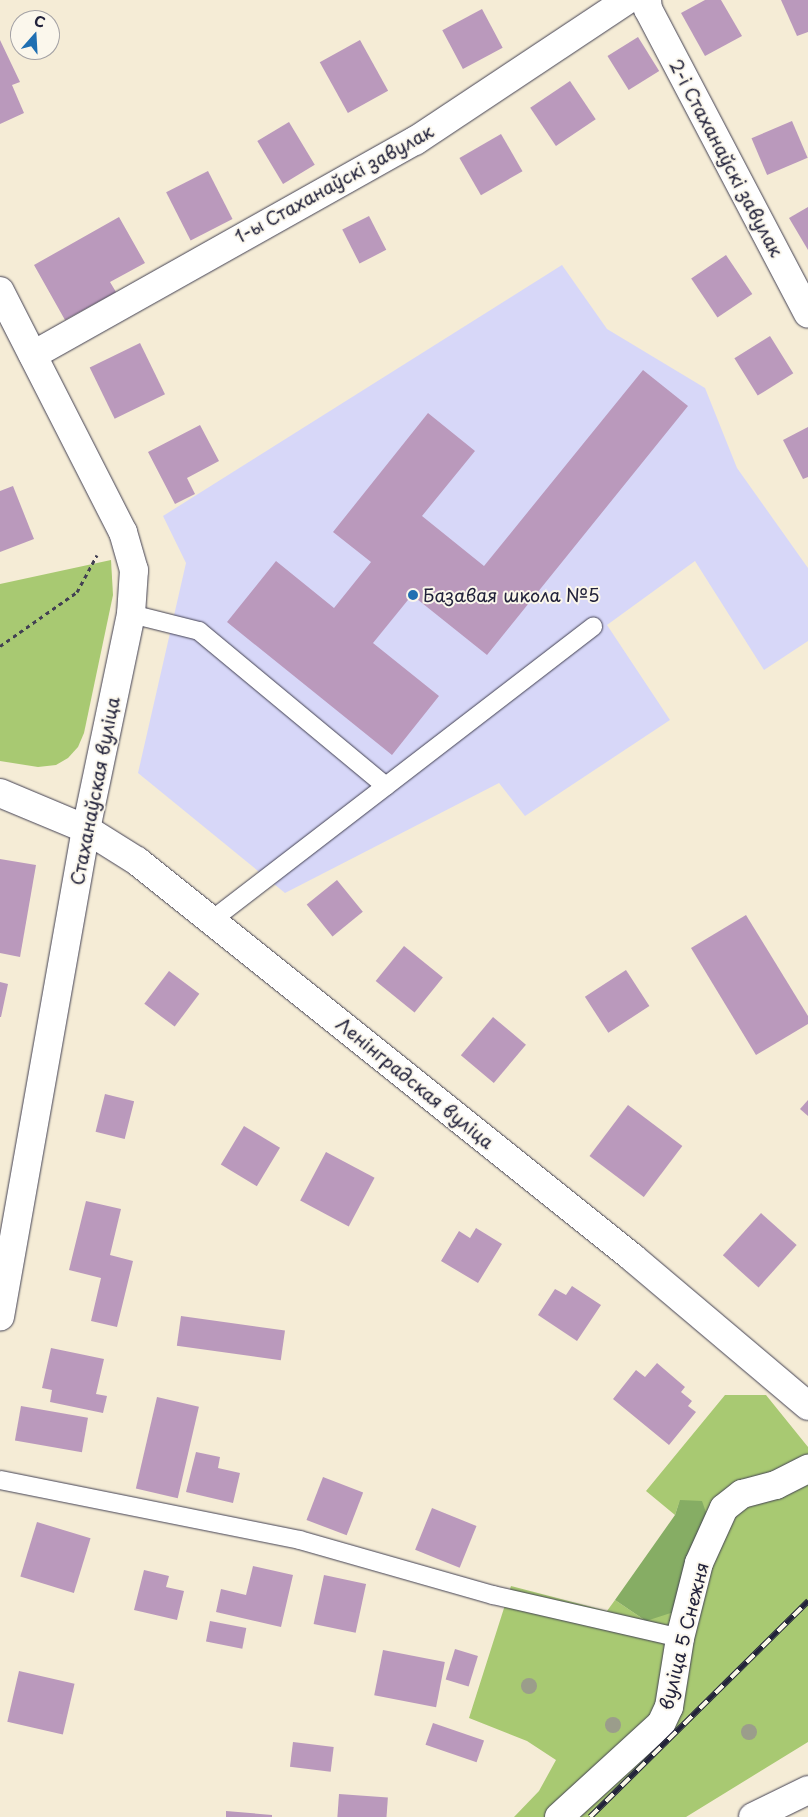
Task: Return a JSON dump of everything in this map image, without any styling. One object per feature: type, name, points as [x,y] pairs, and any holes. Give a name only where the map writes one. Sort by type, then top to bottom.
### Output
[{"type":"street","name":"1-ы Стаханаўскі завулак","points":[[33,355],[415,141],[626,0]]},
{"type":"street","name":"2-і Стаханаўскі завулак","points":[[647,0],[648,9],[808,314]]},
{"type":"street","name":"Стаханаўская вуліца","points":[[0,291],[123,532],[134,570],[131,614],[86,829],[0,1316]]},
{"type":"street","name":"Ленінградская вуліца","points":[[0,793],[86,829],[137,861],[634,1258],[808,1406]]},
{"type":"street","name":"вуліца 5 Снежня","points":[[559,1817],[661,1724],[669,1706],[680,1638],[699,1563],[724,1508],[742,1494],[776,1485],[808,1469]]},
{"type":"street","points":[[753,1817],[808,1790]]},
{"type":"lane","points":[[131,614],[199,631],[386,786]]},
{"type":"lane","points":[[212,920],[593,627]]},
{"type":"lane","points":[[0,1480],[300,1540],[493,1595],[680,1638]]},
{"type":"path","points":[[0,646],[77,592],[100,550],[123,532]]},
{"type":"shaded area","name":"Базавая школа №5","points":[[562,265],[607,329],[705,388],[737,468],[808,568],[808,641],[764,670],[695,561],[607,625],[670,720],[525,816],[499,783],[285,893],[138,773],[186,563],[163,516]]},
{"type":"green space","points":[[111,560],[113,595],[84,733],[78,747],[68,758],[56,765],[38,767],[0,761],[0,584]]},
{"type":"green space","points":[[725,1395],[766,1395],[808,1447],[808,1742],[686,1817],[514,1817],[539,1791],[556,1760],[527,1741],[469,1718],[511,1586],[607,1611],[615,1600],[646,1621],[680,1500],[675,1515],[646,1491]]},
{"type":"green space","points":[[680,1500],[702,1501],[710,1524],[680,1610],[646,1621],[615,1600],[675,1515]]},
{"type":"building","points":[[705,0],[721,0],[742,36],[705,56],[681,13]]},
{"type":"building","points":[[781,0],[808,0],[808,32],[797,36]]},
{"type":"building","points":[[482,9],[503,48],[463,69],[442,30]]},
{"type":"building","points":[[638,37],[659,71],[629,90],[607,56]]},
{"type":"building","points":[[0,40],[20,82],[12,85],[24,113],[0,124]]},
{"type":"building","points":[[360,40],[388,91],[348,113],[320,62]]},
{"type":"building","points":[[570,81],[596,119],[556,146],[530,108]]},
{"type":"building","points":[[792,121],[808,158],[767,175],[751,138]]},
{"type":"building","points":[[289,122],[315,165],[283,184],[257,141]]},
{"type":"building","points":[[501,134],[522,171],[481,195],[459,158]]},
{"type":"building","points":[[208,171],[233,219],[191,240],[166,192]]},
{"type":"building","points":[[808,207],[808,250],[789,218]]},
{"type":"building","points":[[369,216],[386,250],[360,263],[342,230]]},
{"type":"building","points":[[119,217],[145,263],[110,282],[116,292],[65,320],[34,265]]},
{"type":"building","points":[[726,255],[752,294],[717,317],[691,278]]},
{"type":"building","points":[[770,336],[793,373],[758,396],[734,358]]},
{"type":"building","points":[[140,343],[165,394],[115,419],[90,368]]},
{"type":"building","points":[[643,370],[688,406],[487,655],[412,595],[373,643],[439,696],[392,755],[227,622],[276,561],[334,608],[371,562],[333,532],[428,413],[475,451],[422,516],[484,566]]},
{"type":"building","points":[[200,425],[219,461],[187,478],[195,494],[175,504],[148,452]]},
{"type":"building","points":[[808,427],[808,477],[803,479],[783,440]]},
{"type":"building","points":[[13,486],[34,539],[0,552],[0,491]]},
{"type":"building","points":[[0,859],[36,865],[20,957],[0,953]]},
{"type":"building","points":[[337,880],[363,912],[332,936],[307,905]]},
{"type":"building","points":[[746,915],[808,1016],[808,1024],[756,1055],[691,948]]},
{"type":"building","points":[[404,946],[443,977],[415,1012],[376,981]]},
{"type":"building","points":[[626,970],[649,1006],[608,1033],[585,997]]},
{"type":"building","points":[[169,971],[199,994],[175,1027],[144,1004]]},
{"type":"building","points":[[0,982],[8,984],[1,1017],[0,1017]]},
{"type":"building","points":[[493,1017],[526,1045],[494,1083],[461,1055]]},
{"type":"building","points":[[105,1094],[134,1101],[125,1139],[96,1132]]},
{"type":"building","points":[[808,1100],[808,1116],[800,1109]]},
{"type":"building","points":[[628,1105],[682,1146],[644,1197],[589,1156]]},
{"type":"building","points":[[244,1126],[280,1148],[257,1186],[221,1165]]},
{"type":"building","points":[[326,1152],[375,1178],[349,1226],[300,1201]]},
{"type":"building","points":[[86,1201],[121,1209],[110,1255],[133,1261],[117,1327],[91,1321],[101,1278],[69,1270]]},
{"type":"building","points":[[761,1213],[797,1245],[759,1287],[723,1255]]},
{"type":"building","points":[[476,1228],[502,1244],[478,1283],[441,1261],[459,1231],[470,1238]]},
{"type":"building","points":[[572,1286],[601,1305],[577,1341],[538,1315],[555,1289],[566,1295]]},
{"type":"building","points":[[181,1316],[285,1331],[281,1360],[177,1346]]},
{"type":"building","points":[[51,1348],[104,1359],[96,1394],[107,1396],[103,1413],[50,1402],[52,1390],[42,1388]]},
{"type":"building","points":[[657,1363],[685,1387],[681,1392],[692,1401],[688,1406],[696,1412],[669,1445],[613,1399],[636,1370],[645,1377]]},
{"type":"building","points":[[157,1397],[199,1407],[178,1498],[136,1489]]},
{"type":"building","points":[[21,1406],[88,1418],[82,1452],[15,1440]]},
{"type":"building","points":[[196,1452],[220,1457],[218,1468],[240,1473],[233,1503],[186,1492]]},
{"type":"building","points":[[323,1477],[363,1492],[347,1535],[307,1520]]},
{"type":"building","points":[[432,1508],[477,1526],[460,1568],[415,1550]]},
{"type":"building","points":[[37,1522],[91,1538],[74,1593],[20,1577]]},
{"type":"building","points":[[253,1566],[293,1575],[281,1627],[216,1612],[221,1589],[246,1595]]},
{"type":"building","points":[[144,1570],[169,1576],[166,1587],[184,1591],[177,1620],[134,1610]]},
{"type":"building","points":[[324,1575],[366,1584],[356,1633],[314,1624]]},
{"type":"building","points":[[210,1621],[246,1628],[242,1649],[206,1642]]},
{"type":"building","points":[[455,1649],[478,1656],[469,1687],[446,1680]]},
{"type":"building","points":[[383,1650],[445,1662],[436,1707],[374,1695]]},
{"type":"building","points":[[19,1671],[75,1684],[63,1734],[7,1722]]},
{"type":"building","points":[[433,1723],[484,1741],[477,1762],[426,1745]]},
{"type":"building","points":[[293,1742],[334,1747],[331,1772],[290,1767]]},
{"type":"building","points":[[339,1794],[388,1797],[387,1817],[337,1817]]},
{"type":"building","points":[[226,1811],[272,1815],[272,1817],[226,1817]]},
{"type":"railway","points":[[590,1817],[808,1601]]},
{"type":"place","name":"Базавая школа №5","points":[[413,595]]}]
